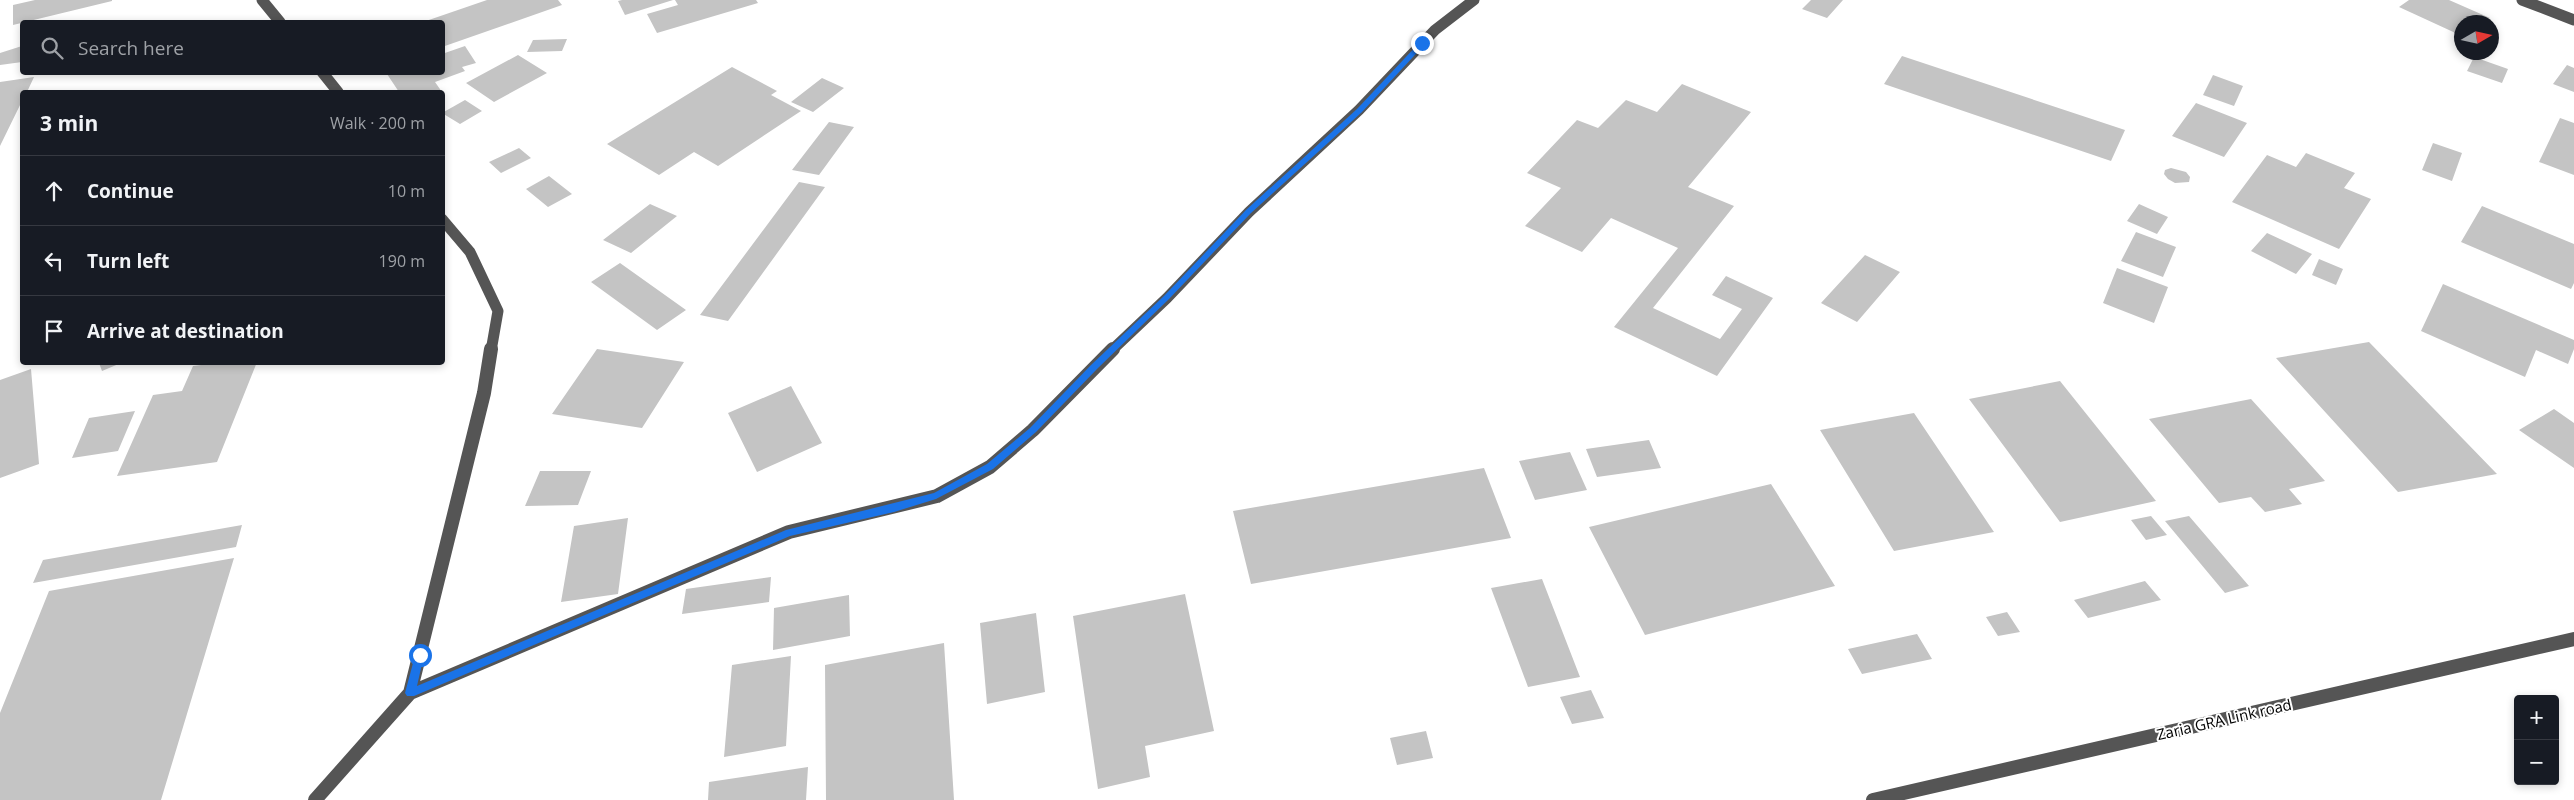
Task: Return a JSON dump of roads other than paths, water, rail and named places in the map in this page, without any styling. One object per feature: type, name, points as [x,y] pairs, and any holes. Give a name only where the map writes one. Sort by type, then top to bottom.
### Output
[{"type":"street","points":[[262,0],[278,20]]},
{"type":"street","points":[[316,800],[410,693],[789,532],[894,508],[936,496],[990,467],[1033,430],[1094,367],[1166,298],[1249,212],[1359,110],[1435,30],[1474,0]]},
{"type":"street","points":[[2522,0],[2574,20]]},
{"type":"street","points":[[324,75],[336,90]]},
{"type":"street","points":[[410,693],[484,393],[498,311],[470,252],[445,223]]},
{"type":"street","name":"Zaria GRA Link road","points":[[1873,800],[2574,639]]}]
